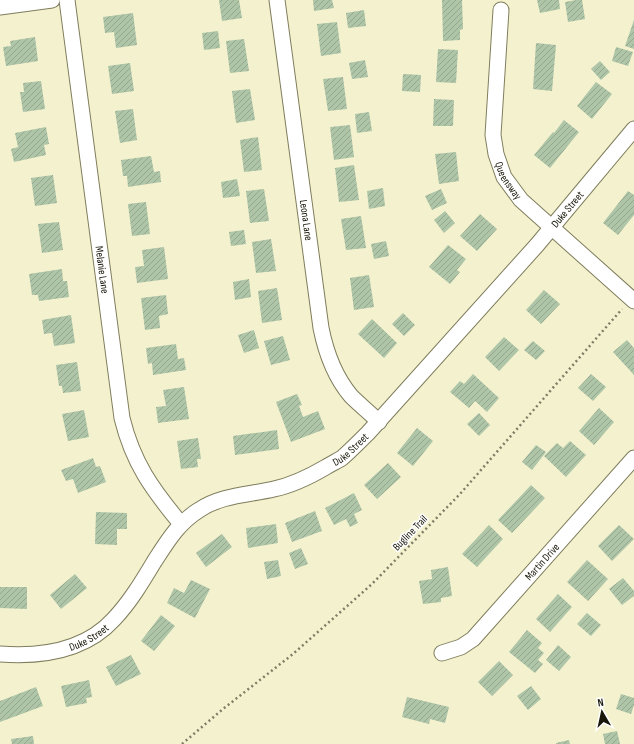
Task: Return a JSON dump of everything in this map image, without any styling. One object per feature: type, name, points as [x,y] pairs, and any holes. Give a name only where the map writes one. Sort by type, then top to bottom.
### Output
[{"type":"street","points":[[0,6],[52,0]]},
{"type":"street","name":"Melanie Lane","points":[[67,0],[122,418],[140,469],[160,499],[181,524]]},
{"type":"street","name":"Leona Lane","points":[[278,0],[324,344],[329,358],[343,385],[352,396],[379,422]]},
{"type":"street","name":"Queensway","points":[[501,10],[493,135],[496,154],[504,176],[521,200],[552,228],[629,304]]},
{"type":"street","name":"Duke Street","points":[[0,654],[14,655],[50,653],[78,645],[100,632],[114,620],[123,609],[172,533],[200,509],[227,497],[274,489],[308,478],[341,458],[379,422],[552,228],[634,129]]},
{"type":"street","name":"Martin Drive","points":[[442,653],[461,647],[473,639],[634,458]]},
{"type":"path","name":"Bugline Trail","points":[[182,744],[223,709],[293,654],[372,584],[460,494],[629,304]]},
{"type":"building","points":[[219,0],[239,0],[242,18],[222,21]]},
{"type":"building","points":[[313,0],[332,0],[334,8],[314,11]]},
{"type":"building","points":[[442,0],[462,0],[463,29],[460,30],[460,40],[443,41]]},
{"type":"building","points":[[537,0],[559,0],[560,9],[540,13]]},
{"type":"building","points":[[582,0],[585,19],[568,22],[565,2]]},
{"type":"building","points":[[364,10],[366,26],[348,28],[346,13]]},
{"type":"building","points":[[133,13],[137,45],[116,48],[114,32],[105,33],[103,17]]},
{"type":"building","points":[[634,20],[634,49],[625,46]]},
{"type":"building","points":[[337,22],[341,53],[321,56],[317,24]]},
{"type":"building","points":[[218,31],[220,48],[204,50],[202,33]]},
{"type":"building","points":[[35,37],[38,61],[6,66],[3,47],[11,46],[10,41]]},
{"type":"building","points":[[244,39],[249,71],[230,73],[226,41]]},
{"type":"building","points":[[536,43],[556,45],[552,91],[533,89]]},
{"type":"building","points":[[616,47],[633,52],[628,66],[612,61]]},
{"type":"building","points":[[438,49],[458,50],[456,83],[436,82]]},
{"type":"building","points":[[365,60],[368,77],[352,79],[349,63]]},
{"type":"building","points":[[600,61],[610,72],[601,80],[591,69]]},
{"type":"building","points":[[130,63],[134,91],[112,94],[108,66]]},
{"type":"building","points":[[403,74],[421,75],[420,92],[402,91]]},
{"type":"building","points":[[343,77],[347,109],[328,111],[323,79]]},
{"type":"building","points":[[41,81],[45,109],[23,112],[20,92],[24,92],[23,83]]},
{"type":"building","points":[[596,82],[612,94],[592,119],[577,106]]},
{"type":"building","points":[[250,89],[255,120],[236,123],[232,91]]},
{"type":"building","points":[[434,99],[454,100],[453,126],[433,126]]},
{"type":"building","points":[[133,109],[137,140],[120,143],[115,111]]},
{"type":"building","points":[[369,112],[372,131],[357,133],[355,114]]},
{"type":"building","points":[[564,120],[579,132],[550,168],[534,155]]},
{"type":"building","points":[[350,125],[354,157],[334,160],[330,127]]},
{"type":"building","points":[[46,127],[49,144],[44,145],[46,155],[14,162],[11,149],[18,147],[15,133]]},
{"type":"building","points":[[258,137],[262,170],[244,172],[240,140]]},
{"type":"building","points":[[456,152],[459,181],[439,184],[435,154]]},
{"type":"building","points":[[151,156],[154,172],[160,171],[161,182],[128,187],[127,176],[123,176],[121,160]]},
{"type":"building","points":[[354,165],[359,200],[339,202],[335,168]]},
{"type":"building","points":[[53,175],[57,203],[35,206],[31,178]]},
{"type":"building","points":[[237,179],[240,196],[223,198],[221,182]]},
{"type":"building","points":[[383,188],[385,206],[369,209],[367,191]]},
{"type":"building","points":[[264,189],[269,221],[250,223],[246,191]]},
{"type":"building","points":[[441,189],[447,203],[432,210],[425,196]]},
{"type":"building","points":[[628,191],[634,195],[634,215],[618,235],[603,223]]},
{"type":"building","points":[[146,202],[150,234],[132,236],[128,204]]},
{"type":"building","points":[[445,211],[455,223],[444,233],[434,220]]},
{"type":"building","points":[[480,214],[497,229],[477,251],[460,236]]},
{"type":"building","points":[[361,216],[366,248],[346,250],[341,219]]},
{"type":"building","points":[[59,222],[63,250],[42,253],[38,224]]},
{"type":"building","points":[[244,230],[246,244],[231,246],[229,232]]},
{"type":"building","points":[[271,239],[276,271],[256,273],[252,242]]},
{"type":"building","points":[[386,241],[389,256],[374,259],[371,244]]},
{"type":"building","points":[[448,245],[466,259],[457,270],[460,272],[450,284],[429,267]]},
{"type":"building","points":[[164,247],[168,279],[137,283],[135,267],[144,266],[142,250]]},
{"type":"building","points":[[62,269],[63,281],[67,281],[69,297],[39,301],[38,295],[32,295],[29,274]]},
{"type":"building","points":[[369,275],[374,307],[354,310],[350,278]]},
{"type":"building","points":[[249,279],[251,297],[235,300],[233,282]]},
{"type":"building","points":[[277,288],[282,320],[262,323],[258,291]]},
{"type":"building","points":[[544,290],[560,304],[541,324],[526,310]]},
{"type":"building","points":[[166,295],[168,314],[159,316],[160,328],[145,330],[141,298]]},
{"type":"building","points":[[403,313],[415,325],[404,336],[392,324]]},
{"type":"building","points":[[71,315],[75,343],[54,346],[52,333],[44,334],[42,320]]},
{"type":"building","points":[[372,319],[397,343],[384,358],[358,334]]},
{"type":"building","points":[[254,330],[259,348],[244,353],[238,335]]},
{"type":"building","points":[[283,336],[290,360],[271,365],[264,341]]},
{"type":"building","points":[[504,337],[519,350],[499,371],[485,357]]},
{"type":"building","points":[[627,340],[634,348],[634,375],[613,352]]},
{"type":"building","points":[[533,341],[545,351],[536,360],[524,350]]},
{"type":"building","points":[[176,344],[178,359],[184,358],[186,370],[153,375],[152,363],[148,364],[146,348]]},
{"type":"building","points":[[77,362],[81,391],[63,393],[62,386],[59,386],[56,365]]},
{"type":"building","points":[[473,374],[499,398],[487,412],[475,401],[469,408],[450,392],[460,381],[464,384]]},
{"type":"building","points":[[591,374],[606,387],[593,401],[578,388]]},
{"type":"building","points":[[184,387],[189,419],[158,423],[156,407],[166,406],[163,390]]},
{"type":"building","points":[[297,394],[302,405],[299,406],[303,417],[318,411],[325,429],[291,442],[276,402]]},
{"type":"building","points":[[599,408],[614,422],[594,445],[579,431]]},
{"type":"building","points":[[84,410],[89,437],[68,441],[62,414]]},
{"type":"building","points":[[479,413],[490,425],[479,436],[467,424]]},
{"type":"building","points":[[417,428],[433,441],[413,466],[397,453]]},
{"type":"building","points":[[277,430],[279,449],[235,455],[233,436]]},
{"type":"building","points":[[198,438],[201,459],[197,459],[198,467],[181,469],[177,441]]},
{"type":"building","points":[[570,441],[586,455],[566,477],[544,456],[557,443],[563,448]]},
{"type":"building","points":[[536,445],[546,452],[532,470],[522,462]]},
{"type":"building","points":[[93,458],[96,467],[100,466],[106,482],[78,493],[73,479],[66,481],[61,470]]},
{"type":"building","points":[[388,463],[401,477],[377,499],[364,485]]},
{"type":"building","points":[[531,485],[545,498],[512,533],[498,520]]},
{"type":"building","points":[[354,493],[362,510],[354,514],[358,523],[350,527],[346,519],[334,525],[325,508]]},
{"type":"building","points":[[315,511],[322,531],[292,542],[285,523]]},
{"type":"building","points":[[96,512],[127,513],[127,529],[117,529],[117,545],[95,544]]},
{"type":"building","points":[[276,524],[278,543],[248,548],[246,528]]},
{"type":"building","points":[[489,525],[503,539],[477,567],[462,554]]},
{"type":"building","points":[[619,525],[634,539],[612,561],[598,546]]},
{"type":"building","points":[[222,534],[232,547],[206,567],[196,553]]},
{"type":"building","points":[[301,548],[308,564],[295,569],[289,553]]},
{"type":"building","points":[[278,560],[281,576],[267,579],[264,562]]},
{"type":"building","points":[[587,560],[608,579],[588,601],[567,582]]},
{"type":"building","points":[[448,567],[452,596],[441,598],[441,602],[423,604],[419,581],[432,579],[431,570]]},
{"type":"building","points":[[75,574],[87,588],[61,609],[50,595]]},
{"type":"building","points":[[623,578],[634,591],[634,596],[622,605],[609,589]]},
{"type":"building","points":[[191,580],[210,589],[195,618],[167,603],[174,588],[184,593]]},
{"type":"building","points":[[0,587],[27,587],[27,609],[0,608]]},
{"type":"building","points":[[558,594],[572,607],[550,632],[536,619]]},
{"type":"building","points":[[587,613],[601,625],[591,636],[577,624]]},
{"type":"building","points":[[161,615],[175,626],[154,651],[141,641]]},
{"type":"building","points":[[527,630],[542,643],[538,648],[544,653],[538,660],[543,664],[535,673],[509,652]]},
{"type":"building","points":[[558,645],[571,657],[559,671],[546,660]]},
{"type":"building","points":[[131,655],[141,674],[116,686],[106,667]]},
{"type":"building","points":[[499,661],[513,675],[492,696],[478,682]]},
{"type":"building","points":[[89,680],[92,697],[86,698],[87,703],[66,707],[61,686]]},
{"type":"building","points":[[531,686],[541,699],[528,710],[517,696]]},
{"type":"building","points":[[36,687],[43,706],[0,722],[0,701]]},
{"type":"building","points":[[621,694],[634,698],[634,705],[631,714],[616,709]]},
{"type":"building","points":[[407,697],[449,707],[445,723],[430,719],[429,724],[402,717]]},
{"type":"building","points":[[617,731],[620,744],[605,744],[603,734]]},
{"type":"building","points":[[33,736],[34,744],[12,744],[11,739]]},
{"type":"building","points":[[569,740],[570,744],[556,744],[556,743]]}]
